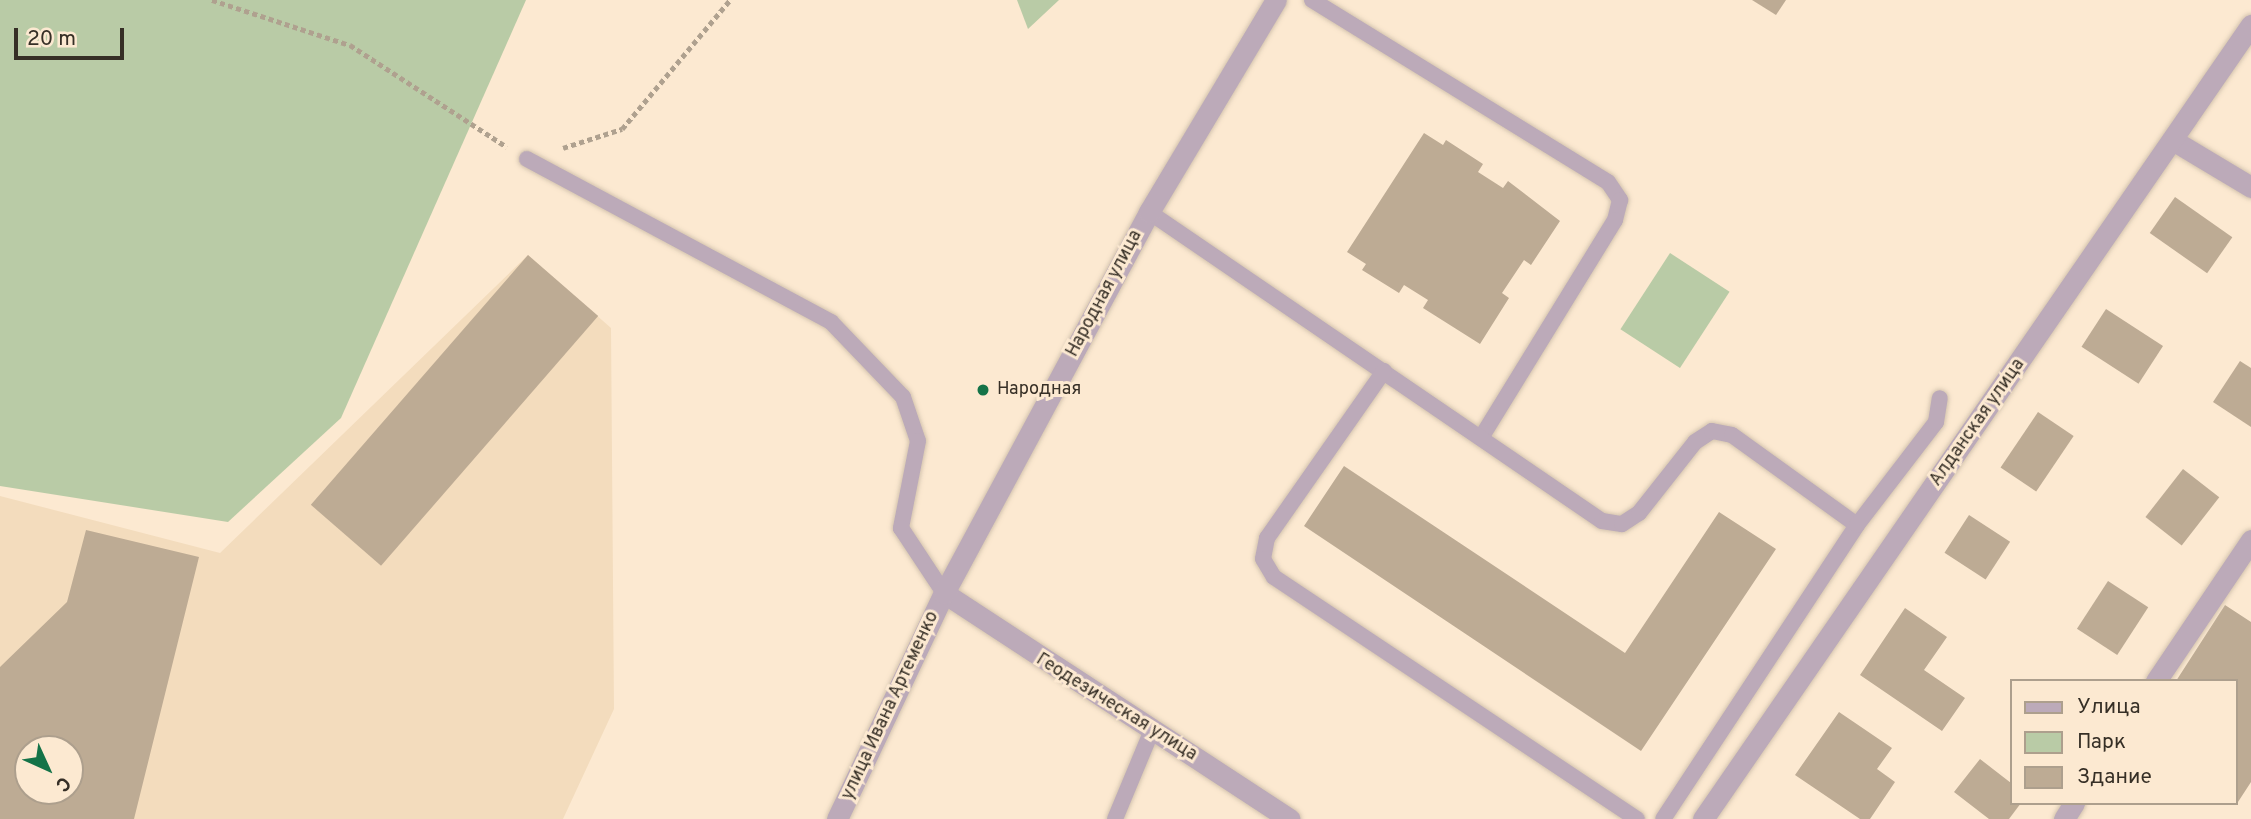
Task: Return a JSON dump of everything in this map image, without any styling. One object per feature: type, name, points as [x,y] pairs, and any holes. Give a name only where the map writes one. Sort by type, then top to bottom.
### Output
[{"type":"street","name":"Народная улица","points":[[944,593],[1149,212],[1276,0]]},
{"type":"street","name":"Алданская улица","points":[[1703,819],[2174,141],[2251,25]]},
{"type":"street","points":[[2174,141],[2251,187]]},
{"type":"street","points":[[2157,679],[2251,540]]},
{"type":"street","name":"Геодезическая улица","points":[[944,593],[1290,819]]},
{"type":"street","name":"улица Ивана Артеменко","points":[[837,819],[944,593]]},
{"type":"lane","points":[[1312,0],[1608,182],[1620,200],[1615,220],[1481,438]]},
{"type":"lane","points":[[527,159],[831,322],[903,397],[918,440],[901,528],[944,593]]},
{"type":"lane","points":[[1149,212],[1602,521],[1622,524],[1639,513],[1695,442],[1712,431],[1732,435],[1857,525]]},
{"type":"lane","points":[[1384,371],[1267,538],[1263,559],[1274,577],[1637,819]]},
{"type":"lane","points":[[1663,819],[1857,525],[1936,422],[1940,398]]},
{"type":"lane","points":[[1115,819],[1152,730]]},
{"type":"path","points":[[212,0],[350,45],[527,159],[622,128],[730,0]]},
{"type":"shaded area","points":[[528,255],[611,328],[614,709],[563,819],[0,819],[0,496],[220,553]]},
{"type":"green space","points":[[0,0],[526,0],[341,418],[228,522],[0,486]]},
{"type":"green space","points":[[1017,0],[1059,0],[1028,29]]},
{"type":"green space","points":[[1670,253],[1730,292],[1680,368],[1620,329]]},
{"type":"building","points":[[1752,0],[1786,0],[1776,15]]},
{"type":"building","points":[[1424,133],[1443,145],[1446,140],[1483,164],[1478,172],[1503,188],[1508,181],[1560,221],[1531,265],[1524,260],[1502,293],[1509,298],[1480,344],[1423,308],[1428,300],[1404,285],[1399,293],[1362,270],[1366,264],[1347,252]]},
{"type":"building","points":[[2175,197],[2232,237],[2207,273],[2150,233]]},
{"type":"building","points":[[528,255],[598,316],[381,566],[311,505]]},
{"type":"building","points":[[2106,309],[2163,346],[2139,384],[2081,347]]},
{"type":"building","points":[[2240,361],[2251,368],[2251,427],[2213,402]]},
{"type":"building","points":[[2038,412],[2074,436],[2036,492],[2001,468]]},
{"type":"building","points":[[1344,466],[1625,653],[1719,512],[1776,549],[1641,751],[1304,526]]},
{"type":"building","points":[[2183,469],[2219,497],[2182,545],[2145,517]]},
{"type":"building","points":[[1969,515],[2010,542],[1986,579],[1944,553]]},
{"type":"building","points":[[86,530],[199,557],[134,819],[0,819],[0,667],[67,602]]},
{"type":"building","points":[[2108,581],[2148,607],[2117,655],[2077,629]]},
{"type":"building","points":[[2225,605],[2251,622],[2251,782],[2238,802],[2237,679],[2177,679]]},
{"type":"building","points":[[1905,608],[1947,637],[1924,670],[1965,698],[1942,731],[1860,675]]},
{"type":"building","points":[[1839,712],[1892,748],[1877,769],[1895,782],[1870,819],[1860,819],[1795,775]]},
{"type":"building","points":[[1980,759],[2010,782],[2010,805],[2020,805],[2009,819],[1989,819],[1954,792]]},
{"type":"place","name":"Народная","points":[[983,390]]}]
